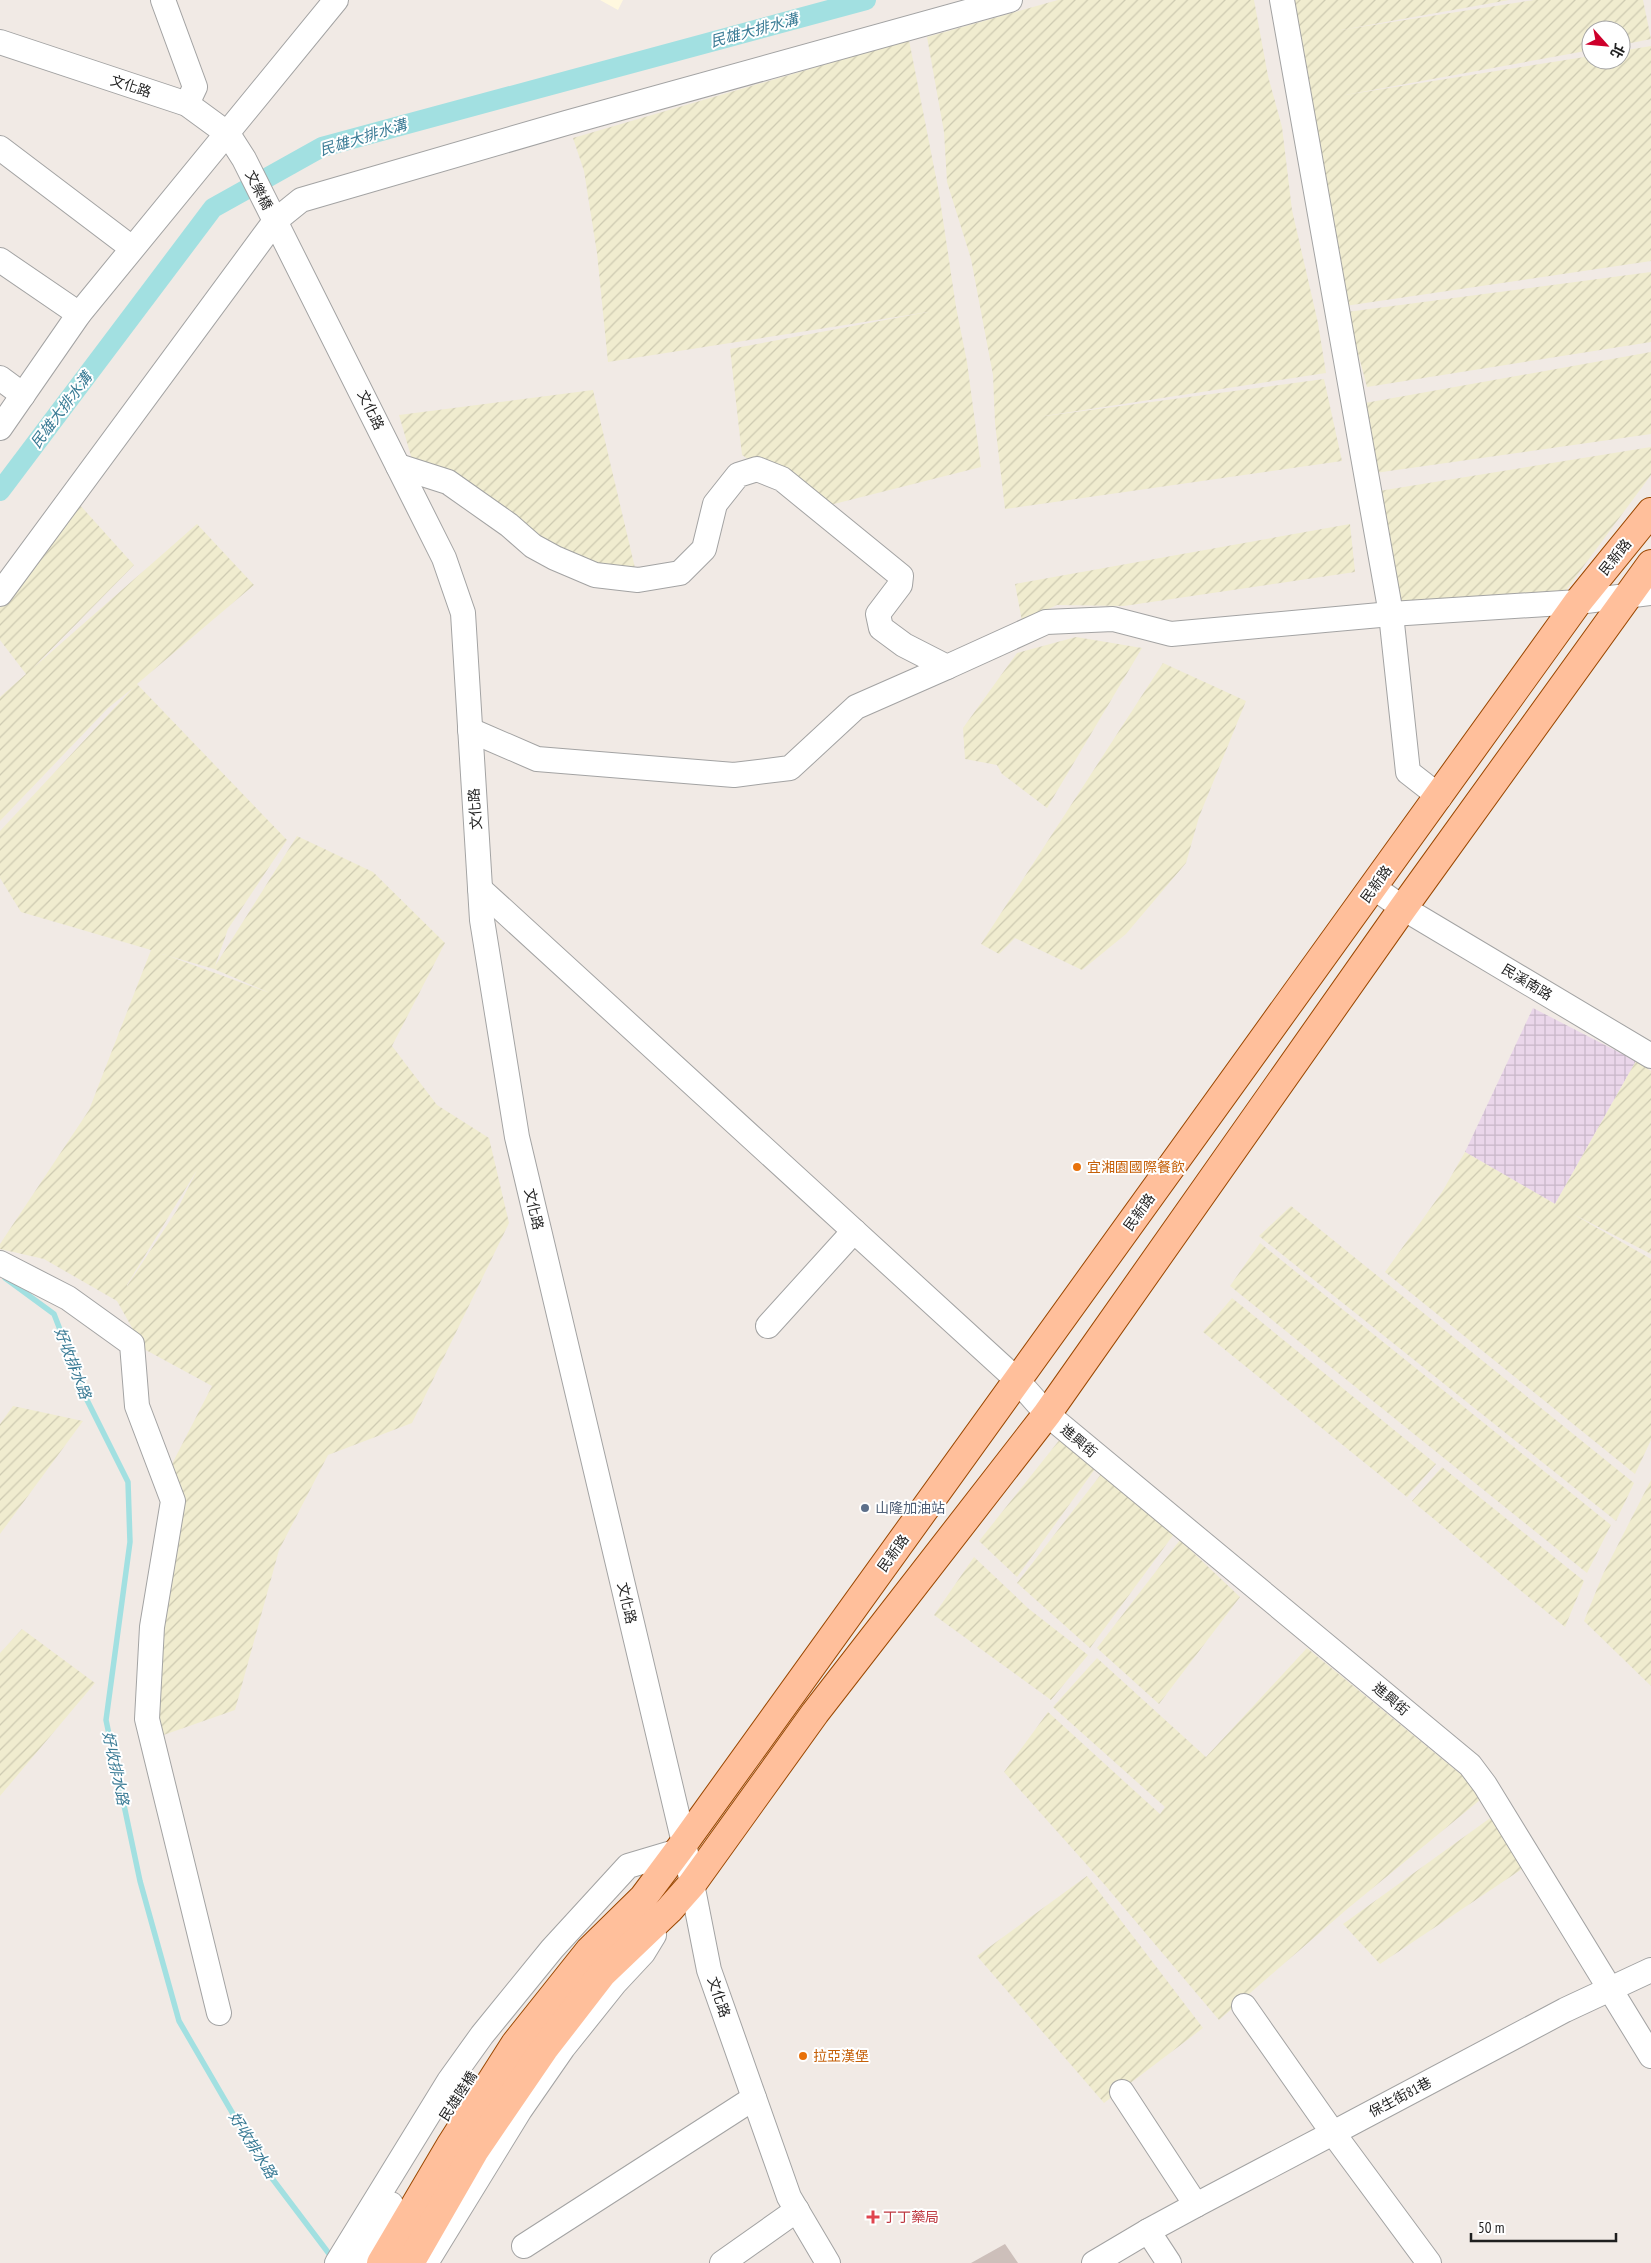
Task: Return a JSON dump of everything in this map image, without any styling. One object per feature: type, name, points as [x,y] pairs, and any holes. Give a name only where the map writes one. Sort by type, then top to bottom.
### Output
[{"type":"main road","name":"民新路","points":[[595,1962],[1440,797],[1578,602],[1651,512]]},
{"type":"main road","points":[[410,2263],[475,2150],[544,2049],[595,1962],[669,1910],[692,1884],[815,1713],[1047,1414],[1403,908],[1640,593],[1651,564]]},
{"type":"main road","name":"民雄陸橋","points":[[381,2263],[450,2146],[514,2044],[595,1962]]},
{"type":"street","points":[[163,0],[195,87],[186,104]]},
{"type":"street","points":[[0,428],[80,314],[336,0]]},
{"type":"street","points":[[0,594],[275,221],[301,200],[566,123],[1010,0]]},
{"type":"street","points":[[1282,0],[1391,614],[1408,772],[1440,797]]},
{"type":"street","name":"文化路","points":[[0,42],[186,104],[228,134],[244,159]]},
{"type":"street","points":[[0,148],[132,248]]},
{"type":"street","name":"文樂橋","points":[[244,159],[275,221]]},
{"type":"street","name":"文化路","points":[[275,221],[444,558],[463,613],[482,920],[516,1137],[679,1848],[692,1884],[710,1970],[789,2197],[828,2263]]},
{"type":"street","points":[[0,260],[80,314]]},
{"type":"street","points":[[0,378],[23,395]]},
{"type":"street","points":[[398,466],[448,482],[509,525],[533,546],[555,558],[595,575],[638,580],[680,573],[704,548],[715,504],[738,475],[757,469],[782,479],[901,576],[900,585],[878,614],[881,628],[904,645],[947,667]]},
{"type":"street","points":[[470,730],[536,759],[734,775],[790,768],[856,707],[1046,622],[1112,619],[1171,634],[1391,614],[1578,602],[1640,593]]},
{"type":"street","name":"民溪南路","points":[[1373,888],[1403,908],[1651,1056]]},
{"type":"street","name":"進興街","points":[[480,889],[1017,1380],[1047,1414],[1470,1764],[1490,1793],[1651,2056]]},
{"type":"street","points":[[768,1326],[854,1231]]},
{"type":"street","points":[[0,1263],[68,1298],[132,1344],[137,1406],[173,1501],[152,1627],[147,1719],[219,2013]]},
{"type":"street","points":[[337,2263],[449,2081],[482,2035],[552,1949],[628,1866],[679,1848]]},
{"type":"street","points":[[440,2263],[561,2074],[658,1952],[669,1910]]},
{"type":"street","points":[[426,2263],[526,2102],[563,2048],[595,1962]]},
{"type":"street","name":"民雄陸橋","points":[[358,2263],[406,2178],[492,2044],[595,1962]]},
{"type":"street","name":"保生街81巷","points":[[1148,2231],[1565,2010],[1651,1970]]},
{"type":"street","points":[[1244,2006],[1333,2133],[1429,2263]]},
{"type":"street","points":[[1122,2092],[1196,2206]]},
{"type":"street","points":[[524,2246],[754,2098]]},
{"type":"street","points":[[722,2263],[797,2210]]},
{"type":"street","points":[[1094,2263],[1148,2231],[1169,2263]]},
{"type":"shaded area","points":[[600,0],[623,0],[618,10]]},
{"type":"shaded area","points":[[1058,0],[1254,0],[1268,76],[1282,127],[1292,210],[1318,323],[1326,373],[1038,417],[1324,379],[1342,461],[1005,509],[995,423],[993,375],[971,259],[947,182],[944,132],[927,37]]},
{"type":"shaded area","points":[[1294,0],[1509,0],[1341,30],[1534,0],[1643,0],[1651,39],[1631,43],[1631,20],[1581,20],[1581,52],[1345,95],[1581,58],[1581,70],[1631,70],[1631,49],[1651,46],[1651,261],[1345,306]]},
{"type":"shaded area","points":[[909,40],[939,193],[956,307],[967,362],[981,467],[818,508],[742,455],[730,349],[928,312],[608,362],[597,253],[584,171],[573,138]]},
{"type":"shaded area","points":[[1651,272],[1651,342],[1367,387],[1347,312]]},
{"type":"shaded area","points":[[1651,352],[1651,434],[1375,473],[1365,403]]},
{"type":"shaded area","points":[[593,390],[635,568],[592,564],[544,552],[413,463],[399,415]]},
{"type":"shaded area","points":[[1651,447],[1651,475],[1566,590],[1400,606],[1379,491]]},
{"type":"shaded area","points":[[78,503],[134,565],[33,668],[197,524],[254,585],[137,684],[287,840],[228,929],[215,966],[297,836],[373,872],[445,943],[392,1046],[437,1105],[489,1138],[509,1223],[412,1423],[328,1455],[279,1550],[235,1710],[152,1739],[172,1464],[212,1386],[144,1349],[117,1301],[44,1259],[0,1249],[0,1244],[89,1110],[151,950],[21,912],[0,878],[0,831],[133,688],[108,708],[0,821],[0,697],[26,674],[0,640],[0,608]],"holes":[[[167,955],[214,969],[270,993]],[[197,1170],[177,1210],[127,1285]]]},
{"type":"shaded area","points":[[1350,524],[1355,572],[1124,606],[1057,605],[1022,621],[1015,584]]},
{"type":"shaded area","points":[[1076,637],[1142,648],[1047,808],[1002,774],[997,765],[965,759],[963,728],[1017,653]]},
{"type":"shaded area","points":[[1163,663],[1246,701],[1199,817],[1186,863],[1126,934],[1082,970],[1015,938],[999,954],[981,944]]},
{"type":"shaded area","points":[[1533,1008],[1636,1061],[1555,1204],[1465,1152]]},
{"type":"shaded area","points":[[1636,1061],[1651,1071],[1651,1254],[1573,1214],[1651,1259],[1651,1440],[1635,1474],[1385,1272],[1442,1192],[1465,1152],[1555,1204]]},
{"type":"shaded area","points":[[1291,1206],[1634,1483],[1616,1521],[1259,1236]]},
{"type":"shaded area","points":[[1260,1243],[1611,1525],[1587,1573],[1230,1286]]},
{"type":"shaded area","points":[[1232,1298],[1436,1464],[1407,1497],[1203,1332]]},
{"type":"shaded area","points":[[13,1406],[83,1421],[0,1534],[0,1424]]},
{"type":"shaded area","points":[[1061,1438],[1095,1469],[1017,1577],[979,1541]]},
{"type":"shaded area","points":[[1442,1467],[1584,1581],[1565,1627],[1412,1501]]},
{"type":"shaded area","points":[[1102,1473],[1174,1534],[1090,1648],[1017,1583]]},
{"type":"shaded area","points":[[1651,1480],[1651,1686],[1584,1621],[1603,1574]]},
{"type":"shaded area","points":[[1180,1540],[1240,1597],[1159,1704],[1097,1648]]},
{"type":"shaded area","points":[[974,1557],[1029,1609],[1088,1655],[1051,1700],[934,1615]]},
{"type":"shaded area","points":[[22,1629],[95,1683],[0,1796],[0,1653]]},
{"type":"shaded area","points":[[1307,1648],[1486,1795],[1346,1910],[1219,2020],[1104,1884],[1004,1772],[1048,1712],[1160,1814],[1165,1807],[1053,1707],[1097,1658],[1206,1757]]},
{"type":"shaded area","points":[[1493,1816],[1525,1867],[1380,1964],[1343,1924]]},
{"type":"shaded area","points":[[1087,1876],[1203,2028],[1104,2103],[977,1956]]},
{"type":"building","points":[[1005,2244],[1018,2263],[971,2263]]},
{"type":"waterway","name":"民雄大排水溝","points":[[0,491],[213,208],[322,147],[866,0]]},
{"type":"waterway","name":"好收排水路","points":[[5,1278],[54,1314],[87,1400],[128,1482],[130,1542],[106,1720],[140,1881],[179,2021],[265,2169],[330,2255]]},
{"type":"place","name":"宜湘園國際餐飲","points":[[1077,1167]]},
{"type":"place","name":"山隆加油站","points":[[865,1508]]},
{"type":"place","name":"拉亞漢堡","points":[[803,2056]]},
{"type":"place","name":"丁丁藥局","points":[[873,2217]]}]
